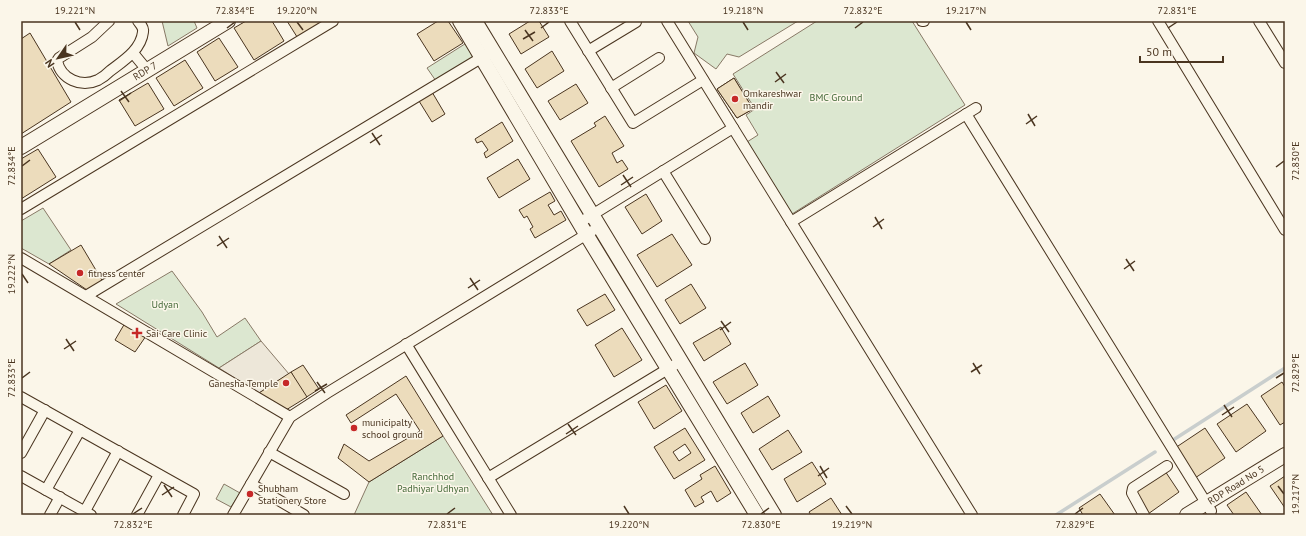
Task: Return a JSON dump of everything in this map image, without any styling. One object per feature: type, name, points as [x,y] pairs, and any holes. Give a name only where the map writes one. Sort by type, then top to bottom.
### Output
[{"type":"street","points":[[109,21],[92,36],[59,58],[57,61],[63,74],[68,78],[84,83],[98,80],[133,53],[138,46],[143,31],[138,21]]},
{"type":"street","name":"RDP 7","points":[[21,147],[228,21]]},
{"type":"street","points":[[21,209],[332,21]]},
{"type":"street","points":[[460,21],[487,54],[596,220],[774,515]]},
{"type":"street","points":[[475,21],[487,54],[583,229],[757,515]]},
{"type":"street","points":[[570,21],[633,123],[703,80]]},
{"type":"street","points":[[667,21],[972,515]]},
{"type":"street","points":[[1158,21],[1285,230]]},
{"type":"street","points":[[1259,21],[1285,63]]},
{"type":"street","points":[[588,51],[636,22]]},
{"type":"street","points":[[133,53],[147,70]]},
{"type":"street","points":[[86,296],[487,54]]},
{"type":"street","points":[[611,88],[659,58]]},
{"type":"street","points":[[98,80],[108,94]]},
{"type":"street","points":[[791,222],[976,108]]},
{"type":"street","points":[[966,114],[1207,510]]},
{"type":"street","points":[[233,515],[290,417],[406,344],[583,229],[662,171],[733,128]]},
{"type":"street","points":[[662,171],[705,239]]},
{"type":"street","points":[[21,258],[290,417]]},
{"type":"street","points":[[406,344],[511,515]]},
{"type":"street","points":[[488,478],[681,361]]},
{"type":"street","points":[[21,397],[194,494],[183,515]]},
{"type":"street","points":[[21,453],[45,410]]},
{"type":"street","points":[[46,490],[80,430]]},
{"type":"street","points":[[21,476],[89,514],[118,451]]},
{"type":"street","points":[[269,452],[344,494]]},
{"type":"street","name":"RDP Road No 5","points":[[1207,510],[1285,455]]},
{"type":"street","name":"RDP Road No 5","points":[[1187,515],[1207,510],[1285,465]]},
{"type":"street","points":[[1144,515],[1132,493],[1133,488],[1167,466]]},
{"type":"street","points":[[137,515],[159,475]]},
{"type":"street","points":[[251,484],[304,515]]},
{"type":"street","points":[[50,515],[60,497]]},
{"type":"green space","points":[[162,21],[194,21],[197,28],[168,46]]},
{"type":"green space","points":[[688,21],[798,21],[739,57],[727,54],[716,69],[694,53],[698,37]]},
{"type":"green space","name":"BMC Ground","points":[[817,21],[912,21],[965,105],[792,214],[747,142],[758,135],[746,115],[755,109],[733,74]]},
{"type":"green space","points":[[479,35],[487,50],[436,81],[427,68]]},
{"type":"green space","points":[[43,208],[71,250],[49,264],[21,248],[21,221]]},
{"type":"green space","name":"Udyan","points":[[172,271],[202,312],[217,337],[245,318],[261,341],[219,368],[116,304]]},
{"type":"green space","name":"Ranchhod Padhiyar Udhyan","points":[[443,436],[493,515],[354,515],[369,482]]},
{"type":"green space","points":[[224,484],[240,493],[231,507],[216,499]]},
{"type":"shaded area","points":[[261,341],[289,374],[259,393],[219,368]]},
{"type":"building","points":[[246,21],[272,21],[284,41],[254,60],[234,28]]},
{"type":"building","points":[[287,21],[324,21],[299,40]]},
{"type":"building","points":[[438,21],[448,21],[463,43],[434,61],[417,34]]},
{"type":"building","points":[[530,21],[539,21],[549,37],[521,54],[509,34]]},
{"type":"building","points":[[30,33],[71,102],[21,134],[21,39]]},
{"type":"building","points":[[219,38],[238,67],[215,81],[197,52]]},
{"type":"building","points":[[552,51],[564,71],[537,88],[525,69]]},
{"type":"building","points":[[185,60],[203,88],[174,106],[156,78]]},
{"type":"building","name":"Omkareshwar mandir","points":[[734,78],[753,109],[737,118],[717,89]]},
{"type":"building","name":"Omkareshwar mandir","points":[[734,78],[753,109],[737,118],[717,89]]},
{"type":"building","points":[[148,83],[164,109],[135,126],[119,100]]},
{"type":"building","points":[[576,84],[588,103],[560,120],[548,101]]},
{"type":"building","points":[[432,92],[445,114],[432,122],[419,101]]},
{"type":"building","points":[[605,116],[624,146],[612,153],[617,163],[622,160],[628,169],[599,187],[571,141],[596,126],[594,123]]},
{"type":"building","points":[[502,122],[513,141],[486,158],[484,153],[488,150],[482,141],[477,143],[475,139]]},
{"type":"building","points":[[38,149],[56,177],[21,199],[21,159]]},
{"type":"building","points":[[518,159],[530,179],[499,198],[487,178]]},
{"type":"building","points":[[550,192],[555,201],[548,205],[554,215],[561,211],[566,220],[535,238],[530,229],[533,227],[527,216],[524,218],[519,210]]},
{"type":"building","points":[[646,194],[662,221],[642,234],[625,207]]},
{"type":"building","points":[[672,234],[692,265],[657,287],[637,255]]},
{"type":"building","name":"fitness center","points":[[81,245],[103,282],[87,290],[49,264]]},
{"type":"building","points":[[691,284],[706,308],[680,324],[665,300]]},
{"type":"building","points":[[605,294],[615,310],[587,326],[577,310]]},
{"type":"building","points":[[125,323],[146,336],[135,352],[115,340]]},
{"type":"building","points":[[721,327],[731,344],[704,361],[693,343]]},
{"type":"building","points":[[622,328],[642,360],[614,377],[595,345]]},
{"type":"building","points":[[745,363],[758,385],[727,404],[713,382]]},
{"type":"building","points":[[303,365],[319,389],[305,398],[291,372]]},
{"type":"building","name":"Ganesha Temple","points":[[291,372],[307,397],[286,410],[259,393]]},
{"type":"building","points":[[406,376],[443,436],[369,482],[338,458],[344,444],[369,461],[420,431],[396,394],[351,423],[346,415]]},
{"type":"building","points":[[1282,382],[1285,387],[1285,422],[1280,425],[1261,396]]},
{"type":"building","points":[[666,385],[682,411],[654,429],[638,402]]},
{"type":"building","points":[[768,396],[780,416],[753,433],[741,413]]},
{"type":"building","points":[[1247,404],[1266,431],[1236,452],[1217,424]]},
{"type":"building","points":[[685,428],[705,460],[674,479],[654,447]],"holes":[[[685,444],[691,453],[679,461],[673,452]]]},
{"type":"building","points":[[1205,428],[1225,458],[1195,478],[1175,448]]},
{"type":"building","points":[[788,430],[802,452],[772,470],[759,449]]},
{"type":"building","points":[[812,462],[826,484],[797,502],[784,479]]},
{"type":"building","points":[[715,466],[731,493],[717,502],[711,491],[701,497],[704,502],[695,507],[685,490],[702,479],[700,475]]},
{"type":"building","points":[[1165,471],[1179,492],[1148,514],[1133,492]]},
{"type":"building","points":[[1285,476],[1285,508],[1270,486]]},
{"type":"building","points":[[1246,492],[1262,515],[1234,515],[1227,505]]},
{"type":"building","points":[[1100,494],[1115,515],[1083,515],[1079,508]]},
{"type":"building","points":[[831,498],[842,515],[811,515],[809,512]]},
{"type":"waterway","points":[[1170,442],[1285,368]]},
{"type":"waterway","points":[[1056,515],[1155,452]]},
{"type":"place","name":"Omkareshwar mandir","points":[[735,99]]},
{"type":"place","name":"fitness center","points":[[80,273]]},
{"type":"place","name":"Sai Care Clinic","points":[[137,333]]},
{"type":"place","name":"Ganesha Temple","points":[[286,383]]},
{"type":"place","name":"municipalty school ground","points":[[354,428]]},
{"type":"place","name":"Shubham Stationery Store","points":[[250,494]]}]
